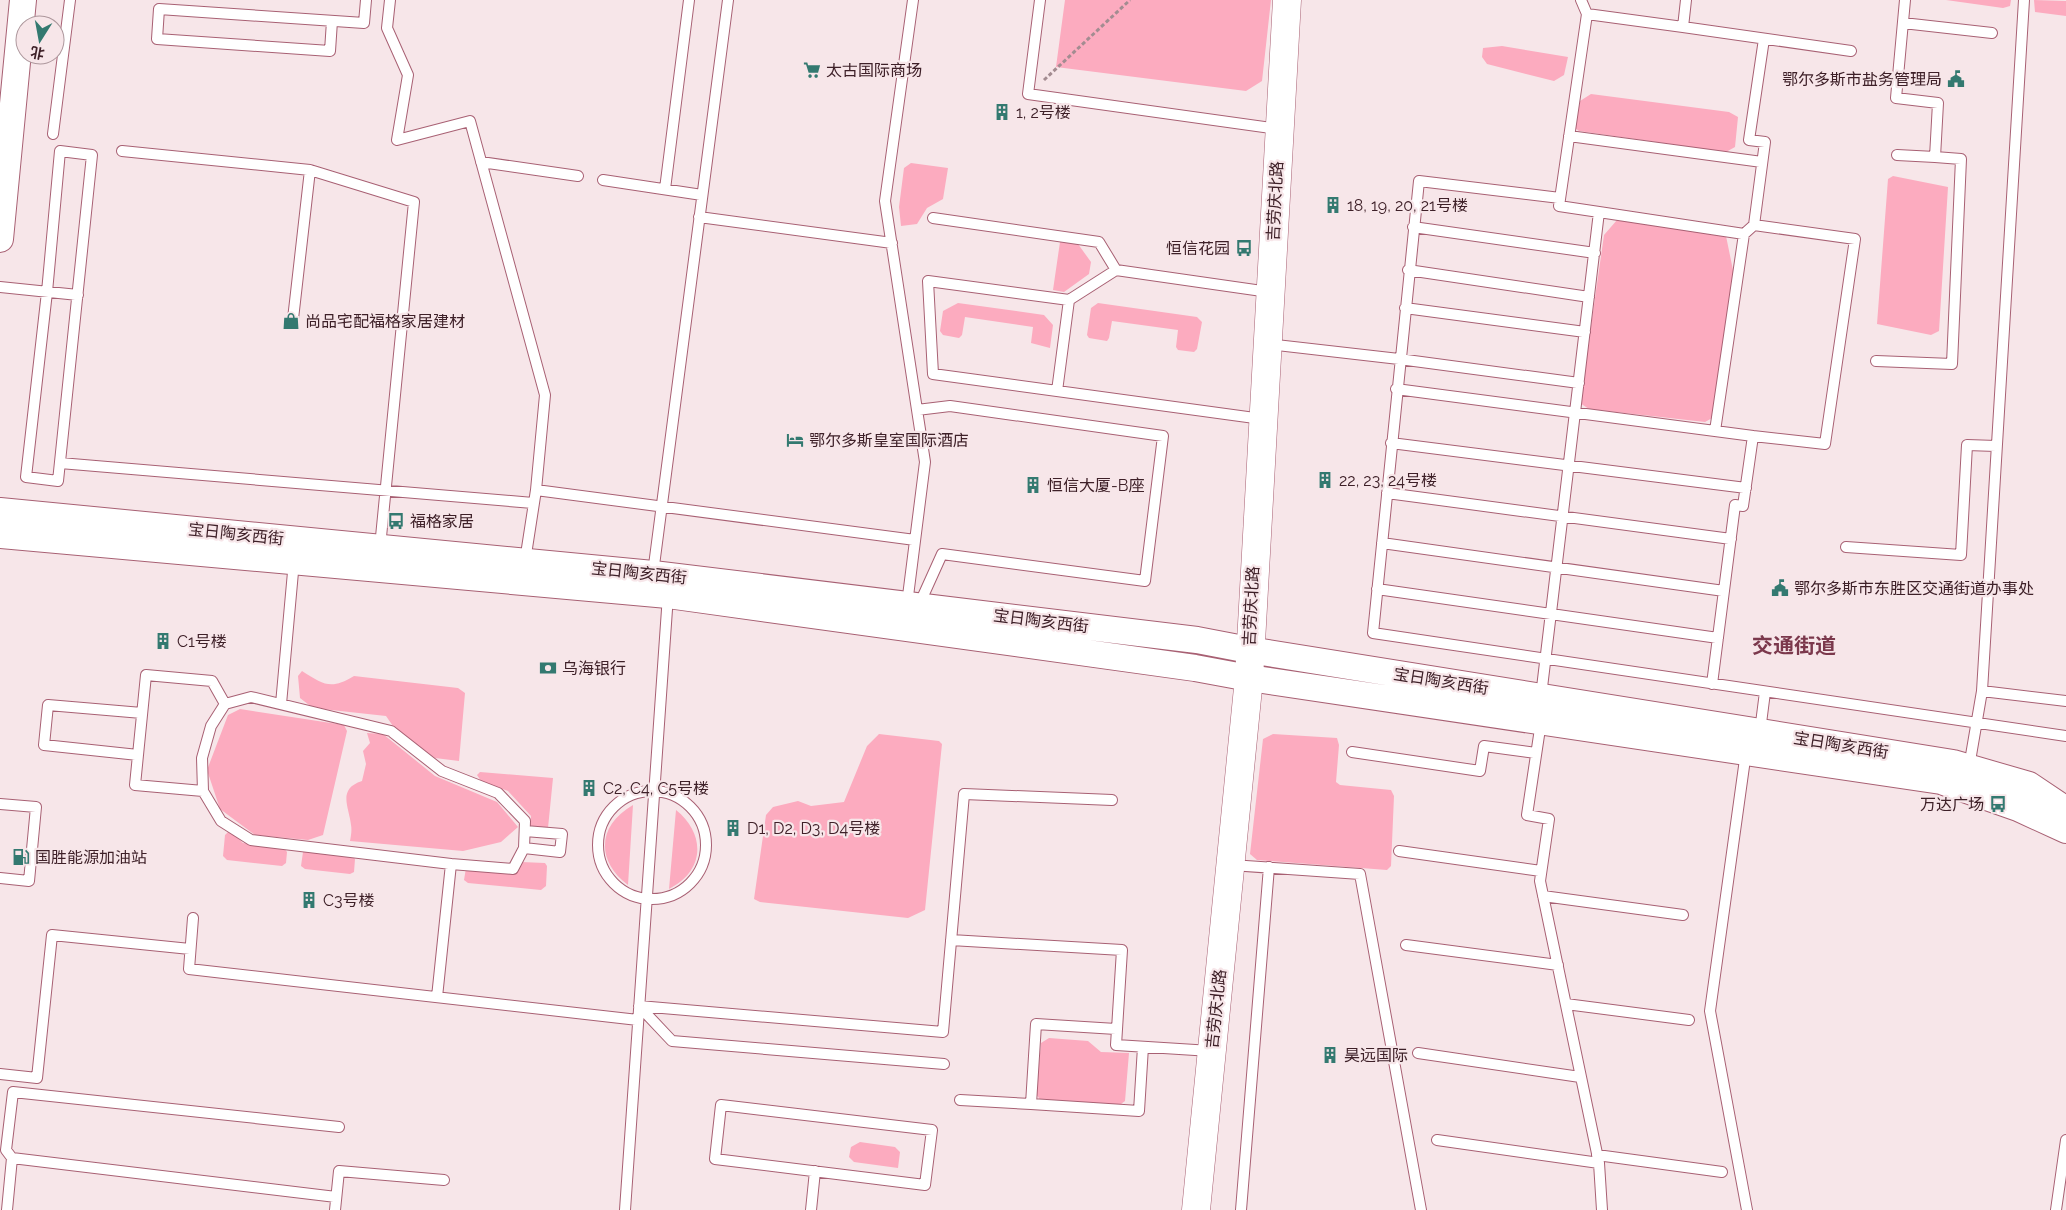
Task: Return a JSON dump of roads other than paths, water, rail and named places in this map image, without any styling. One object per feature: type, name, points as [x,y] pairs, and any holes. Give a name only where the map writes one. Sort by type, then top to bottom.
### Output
[{"type":"main road","name":"吉劳庆北路","points":[[1196,1210],[1249,678],[1249,650],[1287,0]]},
{"type":"street","points":[[0,239],[23,0]]},
{"type":"street","name":"宝日陶亥西街","points":[[0,511],[653,574],[1197,640],[1541,709],[1753,742],[1953,763],[2029,785],[2061,804]]},
{"type":"street","name":"宝日陶亥西街","points":[[0,535],[668,595],[1195,668],[1249,678],[1541,709]]},
{"type":"street","name":"宝日陶亥西街","points":[[1753,742],[1941,781],[2018,808],[2066,830]]},
{"type":"lane","points":[[53,134],[70,0]]},
{"type":"lane","points":[[332,20],[330,50],[157,39],[159,9],[332,20],[364,23],[366,0]]},
{"type":"lane","points":[[390,0],[387,28],[408,75],[397,140],[470,121],[545,395],[536,490],[525,562]]},
{"type":"lane","points":[[665,189],[689,0]]},
{"type":"lane","points":[[653,574],[728,0]]},
{"type":"lane","points":[[913,0],[885,201],[925,462],[915,540],[913,605]]},
{"type":"lane","points":[[1040,0],[1028,94],[1279,129]]},
{"type":"lane","points":[[1581,0],[1587,14],[1559,206],[1744,234]]},
{"type":"lane","points":[[1683,28],[1686,0]]},
{"type":"lane","points":[[1905,0],[1896,98],[1938,104],[1935,157]]},
{"type":"lane","points":[[1969,768],[1982,691],[2024,0]]},
{"type":"lane","points":[[1587,14],[1851,51]]},
{"type":"lane","points":[[1903,23],[1992,33]]},
{"type":"lane","points":[[1715,431],[1744,234],[1754,225],[1765,142],[1749,140],[1764,39]]},
{"type":"lane","points":[[1569,136],[1762,162]]},
{"type":"lane","points":[[122,151],[310,170],[414,202],[380,548]]},
{"type":"lane","points":[[60,152],[92,155],[58,481],[26,477],[48,292],[60,152]]},
{"type":"lane","points":[[1876,361],[1952,364],[1961,159],[1897,155]]},
{"type":"lane","points":[[481,162],[578,176]]},
{"type":"lane","points":[[293,319],[310,170]]},
{"type":"lane","points":[[603,180],[702,194]]},
{"type":"lane","points":[[1560,198],[1418,181],[1373,633],[2066,736]]},
{"type":"lane","points":[[1599,212],[1536,754],[1527,815],[1549,819],[1540,881],[1598,1159],[1602,1210]]},
{"type":"lane","points":[[700,217],[892,244]]},
{"type":"lane","points":[[933,218],[1099,242],[1116,270]]},
{"type":"lane","points":[[1396,389],[1825,444],[1855,239],[1754,225]]},
{"type":"lane","points":[[1413,227],[1594,253]]},
{"type":"lane","points":[[1262,419],[933,374],[928,281],[1069,300],[1116,270],[1270,292]]},
{"type":"lane","points":[[1408,270],[1589,297]]},
{"type":"lane","points":[[0,288],[78,295]]},
{"type":"lane","points":[[1057,391],[1069,300]]},
{"type":"lane","points":[[1405,308],[1585,332]]},
{"type":"lane","points":[[1267,344],[1399,358],[1579,383]]},
{"type":"lane","points":[[913,605],[942,554],[1144,581],[1163,436],[950,406],[918,410]]},
{"type":"lane","points":[[1712,684],[1735,505],[1743,506],[1753,436]]},
{"type":"lane","points":[[1391,443],[1746,488]]},
{"type":"lane","points":[[1846,547],[1961,555],[1967,445],[1996,446]]},
{"type":"lane","points":[[60,463],[533,503]]},
{"type":"lane","points":[[536,490],[915,540]]},
{"type":"lane","points":[[1386,493],[1731,539]]},
{"type":"lane","points":[[1382,543],[1724,591]]},
{"type":"lane","points":[[281,704],[294,561]]},
{"type":"lane","points":[[1377,589],[1718,638]]},
{"type":"lane","points":[[625,1210],[668,595]]},
{"type":"lane","points":[[203,792],[134,785],[146,675],[212,681],[225,704]]},
{"type":"lane","points":[[1982,691],[2066,701]]},
{"type":"lane","points":[[1747,1210],[1710,1011],[1753,742],[1766,692]]},
{"type":"lane","points":[[251,697],[391,731],[442,772],[498,793],[525,821],[524,848],[513,869],[451,864],[251,840],[221,821],[203,792],[202,758],[211,726],[225,704],[251,697]]},
{"type":"lane","points":[[138,755],[44,745],[47,713],[48,705],[142,713]]},
{"type":"lane","points":[[1352,752],[1480,772],[1484,746],[1536,754]]},
{"type":"lane","points":[[655,790],[672,794],[686,803],[698,816],[705,832],[706,849],[702,865],[687,886],[664,898],[647,899],[629,894],[613,884],[602,868],[597,850],[598,832],[606,814],[619,801],[636,793],[655,790]]},
{"type":"lane","points":[[639,1006],[943,1032],[964,794],[1112,800]]},
{"type":"lane","points":[[0,804],[36,807],[29,880],[0,878]]},
{"type":"lane","points":[[524,848],[560,852],[562,834],[526,831]]},
{"type":"lane","points":[[1399,851],[1541,871]]},
{"type":"lane","points":[[437,997],[451,864]]},
{"type":"lane","points":[[1230,864],[1360,874],[1421,1210]]},
{"type":"lane","points":[[1241,1210],[1269,867]]},
{"type":"lane","points":[[1543,896],[1683,915]]},
{"type":"lane","points":[[193,918],[188,969],[638,1020]]},
{"type":"lane","points":[[0,1074],[37,1078],[52,935],[190,949]]},
{"type":"lane","points":[[951,940],[1122,950],[1116,1045],[1212,1051]]},
{"type":"lane","points":[[1406,945],[1558,965]]},
{"type":"lane","points":[[1566,1004],[1688,1020]]},
{"type":"lane","points":[[639,1006],[672,1041],[944,1064]]},
{"type":"lane","points":[[1031,1104],[1036,1024],[1116,1029]]},
{"type":"lane","points":[[960,1100],[1139,1111],[1143,1047]]},
{"type":"lane","points":[[1418,1053],[1580,1077]]},
{"type":"lane","points":[[7,1210],[12,1158],[6,1150],[13,1092],[339,1127]]},
{"type":"lane","points":[[721,1105],[932,1130],[925,1185],[815,1172],[715,1159],[721,1105]]},
{"type":"lane","points":[[1437,1140],[1722,1172]]},
{"type":"lane","points":[[2056,1210],[2066,1140]]},
{"type":"lane","points":[[12,1158],[336,1197]]},
{"type":"lane","points":[[335,1210],[339,1171],[444,1180]]},
{"type":"lane","points":[[811,1210],[815,1172]]},
{"type":"place","name":"太古国际商场","points":[[812,70]]},
{"type":"place","name":"鄂尔多斯市盐务管理局","points":[[1956,79]]},
{"type":"place","name":"1, 2号楼","points":[[1002,112]]},
{"type":"place","name":"18, 19, 20, 21号楼","points":[[1333,205]]},
{"type":"place","name":"恒信花园","points":[[1244,248]]},
{"type":"place","name":"尚品宅配福格家居建材","points":[[291,321]]},
{"type":"place","name":"鄂尔多斯皇室国际酒店","points":[[795,440]]},
{"type":"place","name":"22, 23, 24号楼","points":[[1325,480]]},
{"type":"place","name":"恒信大厦-B座","points":[[1033,485]]},
{"type":"place","name":"福格家居","points":[[396,521]]},
{"type":"place","name":"鄂尔多斯市东胜区交通街道办事处","points":[[1780,588]]},
{"type":"place","name":"C1号楼","points":[[163,641]]},
{"type":"place","name":"乌海银行","points":[[548,668]]},
{"type":"place","name":"C2, C4, C5号楼","points":[[589,788]]},
{"type":"place","name":"万达广场","points":[[1998,804]]},
{"type":"place","name":"D1, D2, D3, D4号楼","points":[[733,828]]},
{"type":"place","name":"国胜能源加油站","points":[[21,857]]},
{"type":"place","name":"C3号楼","points":[[309,900]]},
{"type":"place","name":"昊远国际","points":[[1330,1055]]},
{"type":"district","name":"交通街道","points":[[1794,645]]}]
